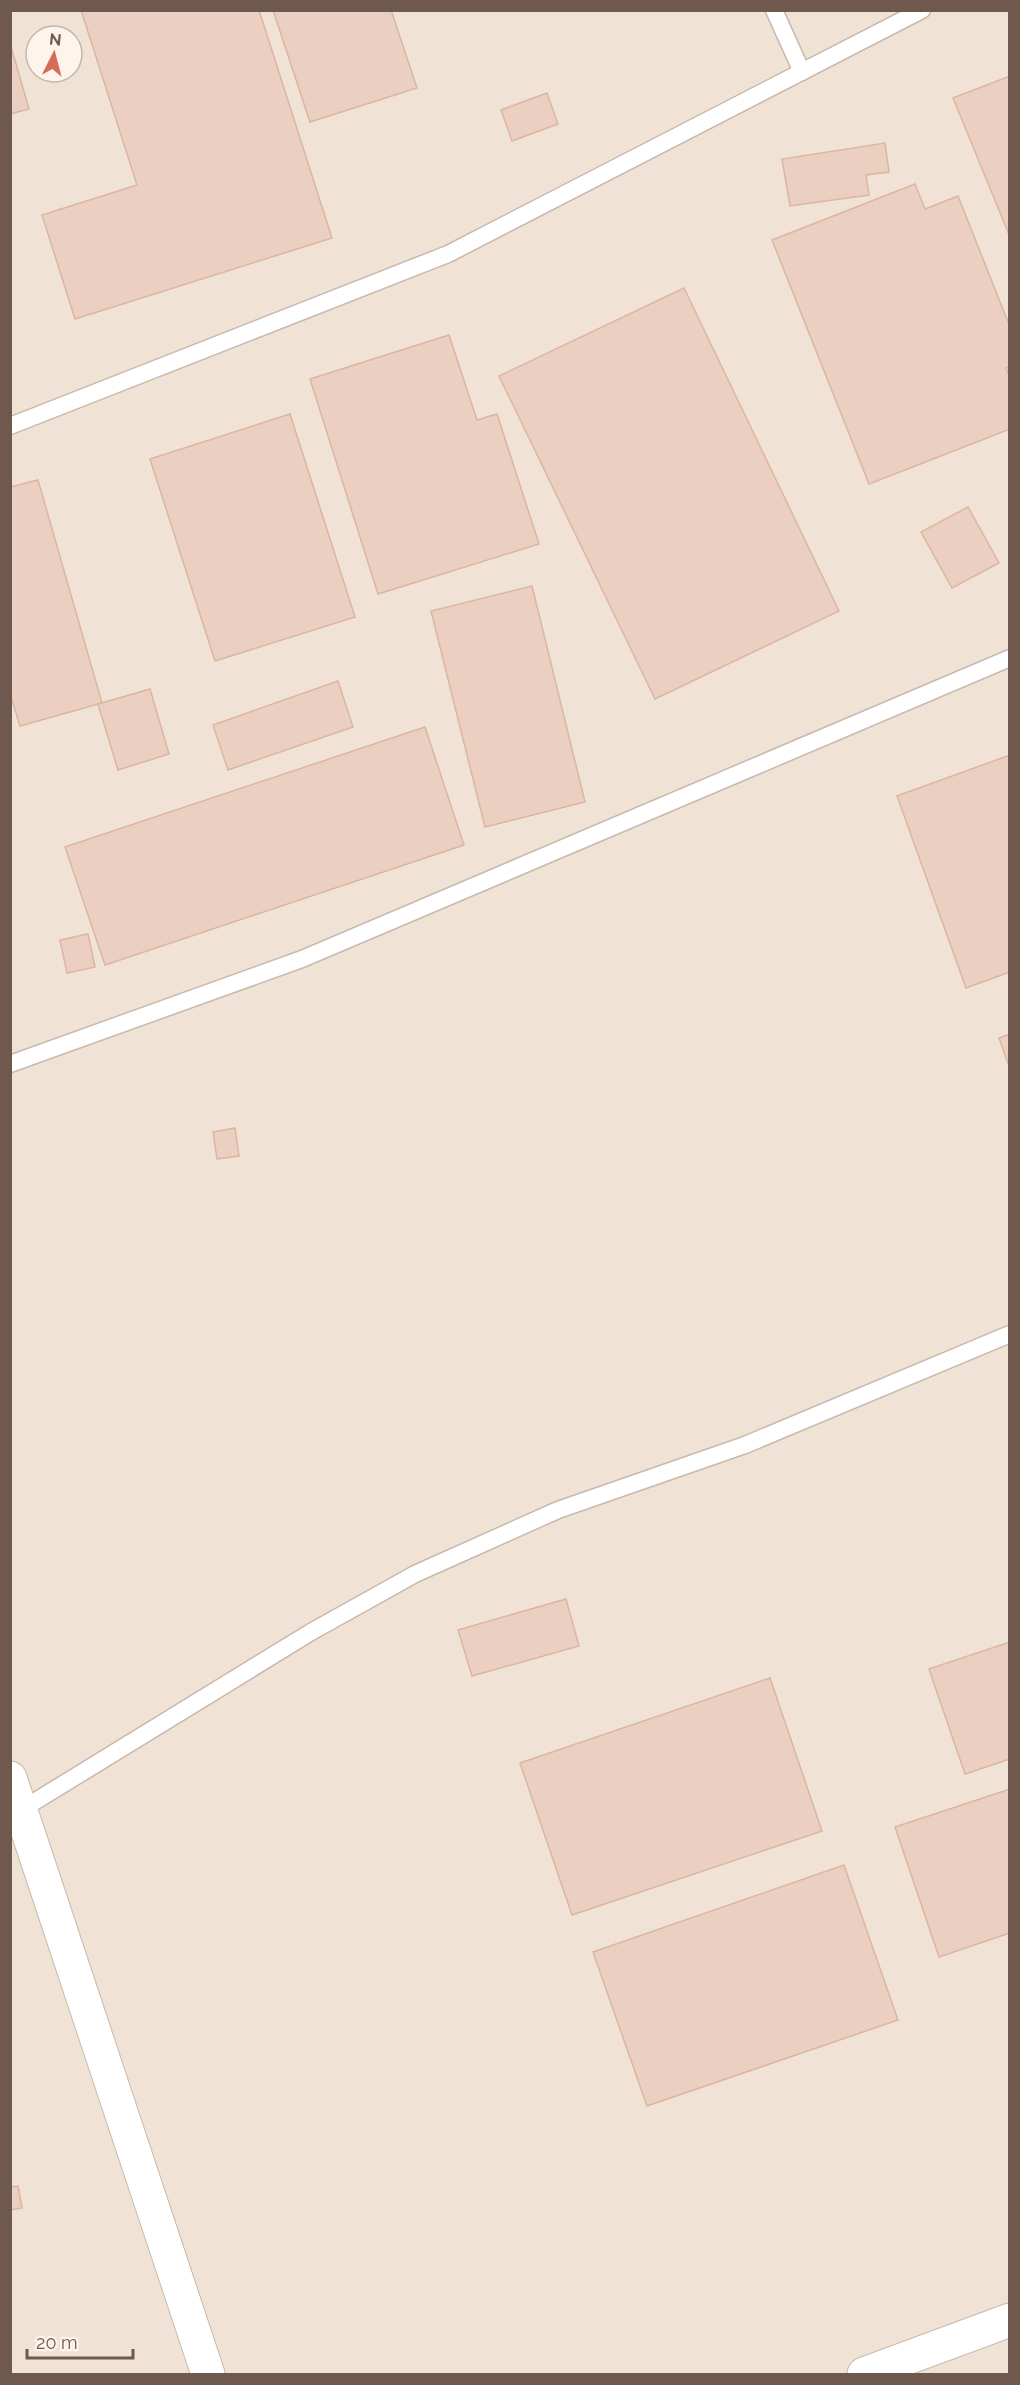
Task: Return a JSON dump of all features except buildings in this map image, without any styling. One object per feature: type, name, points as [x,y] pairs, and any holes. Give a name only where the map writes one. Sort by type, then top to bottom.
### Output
[{"type":"street","points":[[10,1778],[16,1817],[208,2374]]},
{"type":"street","points":[[864,2374],[1010,2320]]},
{"type":"lane","points":[[774,10],[802,72]]},
{"type":"lane","points":[[10,426],[448,254],[922,10]]},
{"type":"lane","points":[[10,1064],[302,959],[1010,658]]},
{"type":"lane","points":[[16,1817],[311,1632],[415,1574],[558,1510],[745,1445],[1010,1334]]},
{"type":"shaded area","points":[[11,11],[1009,11],[1009,2374],[11,2374]]}]
